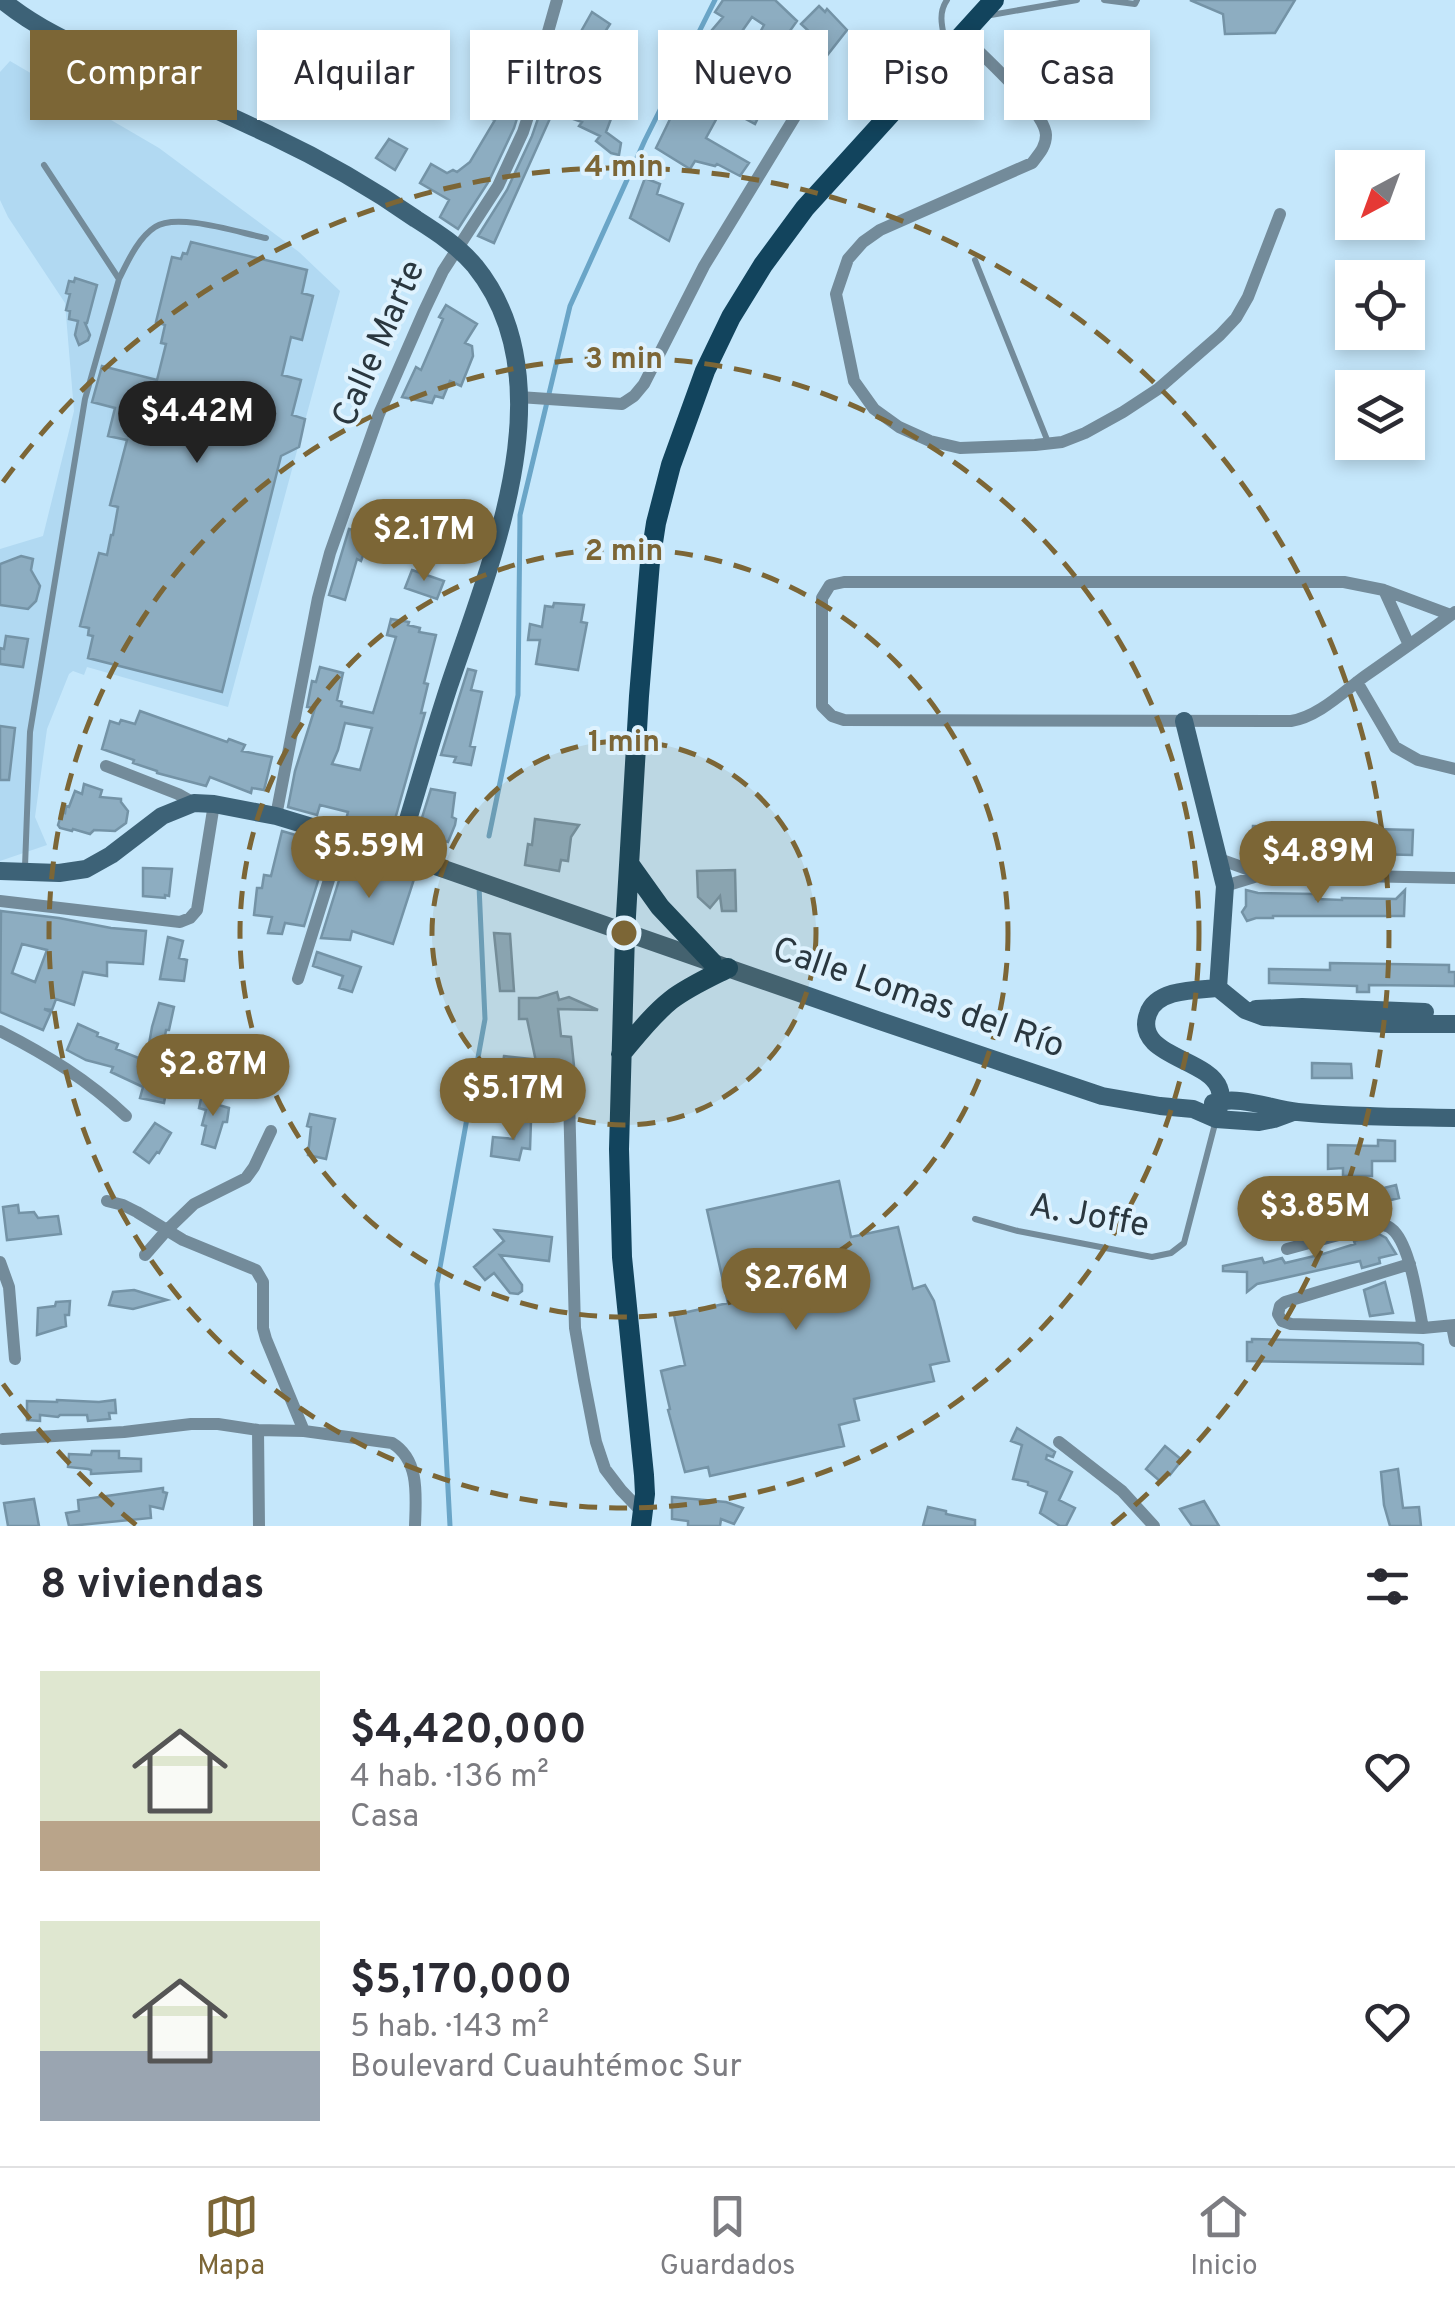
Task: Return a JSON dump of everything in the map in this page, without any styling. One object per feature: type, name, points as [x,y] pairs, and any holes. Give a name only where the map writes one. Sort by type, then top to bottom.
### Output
[{"type":"main road","points":[[968,30],[994,0]]},
{"type":"main road","points":[[642,1520],[644,1475],[622,1258],[619,1148],[639,696],[656,523],[692,404],[731,318],[783,235],[887,120]]},
{"type":"main road","points":[[621,1054],[671,1000],[720,965],[668,916],[630,865]]},
{"type":"street","points":[[2,0],[56,36],[276,137],[362,182],[458,247],[496,296],[512,340],[519,397],[514,476],[478,606],[398,853]]},
{"type":"street","name":"Calle Marte","points":[[276,816],[330,554],[380,414],[424,310],[458,247],[498,186],[523,132],[556,0]]},
{"type":"street","points":[[984,58],[1037,112],[1046,136],[1043,150],[1032,163],[880,230],[848,259],[836,294],[854,381],[874,409],[899,427],[960,448],[1049,444],[1085,434],[1140,401],[1236,318],[1280,214]]},
{"type":"street","points":[[519,397],[622,404],[634,396],[644,384],[704,266],[793,120]]},
{"type":"street","points":[[844,582],[1344,582],[1384,590],[1453,614],[1302,719],[844,720],[832,716],[822,706],[822,598],[830,585],[844,582]]},
{"type":"street","points":[[1384,590],[1409,645]]},
{"type":"street","points":[[1357,682],[1396,747],[1418,760],[1455,769]]},
{"type":"street","points":[[1184,720],[1224,886],[1218,988]]},
{"type":"street","points":[[106,766],[194,803]]},
{"type":"street","points":[[0,871],[59,873],[86,869],[162,816],[194,803]]},
{"type":"street","name":"Calle Lomas del Río","points":[[194,803],[276,816],[343,835],[1102,1096],[1218,1110],[1258,1122],[1294,1112],[1455,1118]]},
{"type":"street","points":[[0,901],[180,922],[190,918],[197,910],[214,804]]},
{"type":"street","points":[[298,978],[343,835]]},
{"type":"street","points":[[1219,858],[1264,874]]},
{"type":"street","points":[[1224,886],[1264,874],[1455,878]]},
{"type":"street","points":[[1218,1110],[1219,1088],[1206,1071],[1160,1049],[1146,1027],[1155,1002],[1172,995],[1218,988],[1246,1010],[1264,1017],[1455,1024]]},
{"type":"street","points":[[1246,1010],[1282,1006],[1455,1012]]},
{"type":"street","points":[[0,1031],[63,1066],[100,1091],[126,1116]]},
{"type":"street","points":[[570,1097],[575,1328],[596,1442],[605,1469],[642,1520]]},
{"type":"street","points":[[144,1255],[194,1204],[246,1178],[271,1131]]},
{"type":"street","points":[[107,1201],[123,1204],[166,1231],[260,1274],[266,1339],[304,1431]]},
{"type":"street","points":[[1287,1249],[1379,1224],[1389,1227],[1397,1234],[1410,1264],[1423,1328]]},
{"type":"street","points":[[0,1262],[9,1287],[14,1359]]},
{"type":"street","points":[[1410,1264],[1285,1302],[1278,1314],[1282,1321],[1291,1324],[1453,1326],[1455,1341]]},
{"type":"street","points":[[3,1439],[218,1424],[392,1443],[404,1450],[413,1464],[415,1526]]},
{"type":"street","points":[[258,1430],[259,1526]]},
{"type":"street","points":[[1059,1442],[1122,1491],[1154,1526]]},
{"type":"lane","points":[[943,30],[941,21],[947,0]]},
{"type":"lane","points":[[980,17],[1074,0]]},
{"type":"lane","points":[[1104,0],[1135,4],[1137,0]]},
{"type":"lane","points":[[44,165],[118,279]]},
{"type":"lane","points":[[25,872],[30,732],[86,399],[118,279],[138,245],[156,226],[176,220],[266,238]]},
{"type":"lane","points":[[975,260],[1049,444]]},
{"type":"lane","name":"A. Joffe","points":[[975,1219],[1152,1257],[1171,1253],[1184,1243],[1218,1110]]},
{"type":"shaded area","points":[[10,61],[30,73],[30,120],[111,120],[159,148],[299,252],[340,291],[228,707],[87,667],[84,675],[73,671],[47,729],[35,817],[47,845],[0,861],[0,549],[43,536],[74,411],[65,303],[0,200],[0,72]]},
{"type":"building","points":[[723,0],[775,0],[797,21],[791,30],[761,30],[764,25],[752,17],[743,30],[712,30],[723,17],[715,12]]},
{"type":"building","points":[[1190,0],[1295,0],[1275,33],[1225,34],[1223,14]]},
{"type":"building","points":[[819,6],[847,30],[828,54],[828,30],[807,30],[801,24]]},
{"type":"building","points":[[592,12],[610,24],[606,30],[582,30]]},
{"type":"building","points":[[495,120],[516,120],[489,181],[458,229],[440,217],[449,200],[420,183],[431,164],[447,173],[457,172],[470,162]]},
{"type":"building","points":[[538,120],[549,120],[494,243],[478,236],[507,190]]},
{"type":"building","points":[[576,120],[611,120],[606,132],[621,143],[619,155],[596,141],[600,136],[579,126],[582,122]]},
{"type":"building","points":[[670,120],[716,120],[706,138],[749,163],[740,176],[717,164],[695,161],[690,169],[656,148]]},
{"type":"building","points":[[389,139],[407,149],[395,170],[376,158]]},
{"type":"building","points":[[645,178],[660,184],[657,194],[683,204],[669,241],[630,218]]},
{"type":"building","points":[[191,242],[307,270],[302,293],[313,296],[302,340],[291,337],[282,375],[301,380],[292,415],[305,419],[299,447],[281,456],[222,692],[88,658],[93,636],[88,635],[89,628],[80,626],[99,553],[107,555],[113,535],[118,507],[110,505],[127,440],[108,436],[115,408],[92,402],[102,366],[157,380],[166,344],[161,343],[165,325],[156,322],[172,257],[181,259]]},
{"type":"building","points":[[75,278],[97,285],[85,323],[90,335],[79,345],[75,335],[78,321],[69,319],[70,311],[66,310],[69,281],[74,282]]},
{"type":"building","points":[[446,305],[477,324],[465,343],[472,346],[473,356],[461,386],[450,381],[443,398],[435,396],[432,403],[402,397],[416,367],[421,370]]},
{"type":"building","points":[[349,529],[371,534],[361,561],[357,559],[345,600],[329,595]]},
{"type":"building","points":[[21,556],[33,559],[31,570],[40,586],[36,601],[28,609],[0,605],[0,564]]},
{"type":"building","points":[[412,570],[444,581],[437,599],[405,588]]},
{"type":"building","points":[[554,603],[584,605],[581,622],[587,623],[578,670],[536,664],[540,640],[528,640],[530,624],[542,627],[545,606],[553,607]]},
{"type":"building","points":[[391,619],[409,622],[408,625],[420,628],[419,632],[436,635],[424,683],[428,684],[421,713],[425,713],[390,837],[345,823],[348,812],[320,805],[317,815],[288,807],[315,708],[307,707],[312,681],[316,682],[320,667],[343,673],[337,700],[342,702],[341,706],[373,713],[396,637],[387,635]],"holes":[[[345,723],[372,728],[360,770],[332,764]]]},
{"type":"building","points":[[6,636],[28,639],[23,667],[0,664],[0,648],[4,649]]},
{"type":"building","points":[[468,669],[476,671],[471,690],[482,692],[470,746],[475,747],[471,765],[441,755]]},
{"type":"building","points":[[140,711],[245,745],[242,751],[272,757],[264,790],[252,788],[251,793],[210,777],[206,786],[157,773],[102,749],[110,721],[135,724]]},
{"type":"building","points":[[0,726],[15,728],[9,780],[0,780]]},
{"type":"building","points":[[84,784],[102,790],[100,797],[121,799],[128,811],[126,823],[115,831],[94,830],[90,834],[60,828],[62,812],[69,807],[75,791],[82,794]]},
{"type":"building","points":[[431,789],[455,793],[452,817],[456,819],[448,842],[416,837]]},
{"type":"building","points":[[535,819],[579,825],[571,837],[568,861],[561,860],[559,871],[525,865]]},
{"type":"building","points":[[1253,826],[1413,830],[1412,855],[1252,851]]},
{"type":"building","points":[[282,831],[326,844],[327,852],[304,926],[285,923],[282,934],[268,933],[272,917],[254,915],[257,888],[262,888],[264,875],[271,876]]},
{"type":"building","points":[[369,857],[416,873],[393,944],[352,931],[350,940],[321,938],[346,858],[368,864]]},
{"type":"building","points":[[143,868],[172,869],[169,896],[143,896]]},
{"type":"building","points":[[735,870],[736,911],[722,911],[720,896],[710,908],[698,897],[697,871]]},
{"type":"building","points":[[1246,890],[1316,894],[1316,899],[1342,900],[1396,899],[1405,890],[1404,916],[1273,916],[1247,921],[1242,912]]},
{"type":"building","points":[[1,911],[146,931],[143,964],[107,962],[107,976],[83,972],[74,1005],[56,999],[52,1010],[44,1009],[51,1012],[43,1030],[0,1012]],"holes":[[[22,944],[47,950],[35,982],[12,973]]]},
{"type":"building","points":[[494,933],[510,934],[514,991],[500,991]]},
{"type":"building","points":[[168,937],[183,941],[179,958],[187,960],[184,981],[160,979]]},
{"type":"building","points":[[317,952],[361,967],[352,992],[339,988],[343,976],[313,966]]},
{"type":"building","points":[[1330,963],[1449,965],[1449,972],[1455,972],[1455,986],[1369,985],[1369,992],[1357,992],[1357,986],[1269,983],[1269,969],[1330,970]]},
{"type":"building","points":[[557,992],[559,1000],[569,997],[598,1010],[558,1009],[561,1036],[571,1037],[574,1066],[538,1071],[527,1019],[519,1019],[519,998]]},
{"type":"building","points":[[159,1003],[174,1007],[161,1060],[181,1065],[178,1078],[169,1076],[164,1103],[140,1098],[143,1087],[111,1072],[113,1067],[67,1050],[78,1024],[118,1044],[116,1049],[146,1061]]},
{"type":"building","points":[[504,1056],[532,1059],[526,1108],[498,1104]]},
{"type":"building","points":[[1312,1063],[1351,1064],[1352,1078],[1312,1078]]},
{"type":"building","points":[[202,1094],[217,1097],[215,1104],[229,1108],[215,1148],[202,1144],[206,1110],[199,1108]]},
{"type":"building","points":[[310,1114],[335,1119],[326,1159],[308,1155]]},
{"type":"building","points":[[517,1121],[531,1121],[530,1149],[522,1148],[519,1160],[491,1156],[493,1137],[514,1139]]},
{"type":"building","points":[[155,1123],[171,1133],[149,1163],[134,1152]]},
{"type":"building","points":[[1378,1140],[1395,1141],[1395,1161],[1372,1161],[1372,1176],[1343,1176],[1343,1168],[1328,1169],[1328,1145],[1378,1146]]},
{"type":"building","points":[[839,1181],[851,1237],[898,1227],[913,1289],[925,1285],[934,1301],[949,1361],[930,1365],[934,1381],[854,1399],[859,1420],[839,1425],[844,1446],[710,1476],[708,1467],[685,1472],[661,1371],[685,1365],[674,1315],[728,1303],[707,1210]]},
{"type":"building","points":[[1396,1185],[1399,1198],[1271,1229],[1268,1216]]},
{"type":"building","points":[[18,1205],[19,1213],[34,1212],[38,1218],[58,1216],[61,1234],[7,1240],[3,1207]]},
{"type":"building","points":[[495,1230],[552,1237],[549,1261],[500,1255],[522,1285],[518,1294],[510,1293],[494,1273],[485,1280],[474,1267],[504,1241]]},
{"type":"building","points":[[1379,1234],[1396,1254],[1362,1268],[1360,1261],[1257,1284],[1247,1292],[1247,1272],[1223,1271],[1223,1266],[1262,1258],[1264,1263],[1282,1258],[1285,1263],[1323,1254]]},
{"type":"building","points":[[1385,1282],[1393,1313],[1370,1316],[1364,1290]]},
{"type":"building","points":[[134,1290],[167,1300],[133,1309],[109,1305],[113,1292]]},
{"type":"building","points":[[70,1301],[66,1326],[37,1335],[38,1308]]},
{"type":"building","points":[[1252,1339],[1418,1343],[1423,1345],[1423,1364],[1247,1361],[1247,1342]]},
{"type":"building","points":[[115,1400],[116,1413],[109,1413],[110,1419],[88,1421],[87,1415],[40,1415],[40,1421],[27,1420],[27,1401]]},
{"type":"building","points":[[1017,1428],[1055,1452],[1046,1459],[1072,1472],[1059,1500],[1075,1508],[1066,1526],[1040,1513],[1047,1492],[1013,1479],[1022,1445],[1011,1441]]},
{"type":"building","points":[[1165,1446],[1182,1460],[1161,1482],[1146,1469]]},
{"type":"building","points":[[92,1451],[119,1451],[119,1458],[141,1459],[141,1471],[91,1474],[88,1469],[68,1467],[69,1454],[91,1455]]},
{"type":"building","points":[[1398,1469],[1403,1508],[1419,1507],[1421,1526],[1390,1526],[1381,1472]]},
{"type":"building","points":[[163,1488],[167,1493],[163,1509],[150,1506],[151,1518],[69,1526],[66,1513],[79,1511],[78,1500]]},
{"type":"building","points":[[672,1497],[726,1502],[743,1508],[734,1524],[721,1519],[720,1526],[688,1526],[688,1521],[672,1519]]},
{"type":"building","points":[[34,1499],[39,1526],[8,1526],[4,1503]]},
{"type":"building","points":[[1204,1501],[1219,1526],[1192,1526],[1180,1509]]},
{"type":"building","points":[[928,1507],[975,1520],[975,1526],[923,1526]]},
{"type":"waterway","points":[[489,836],[518,695],[520,515],[570,306],[645,140],[715,0]]},
{"type":"waterway","points":[[450,1526],[437,1284],[485,1019],[479,886]]}]
